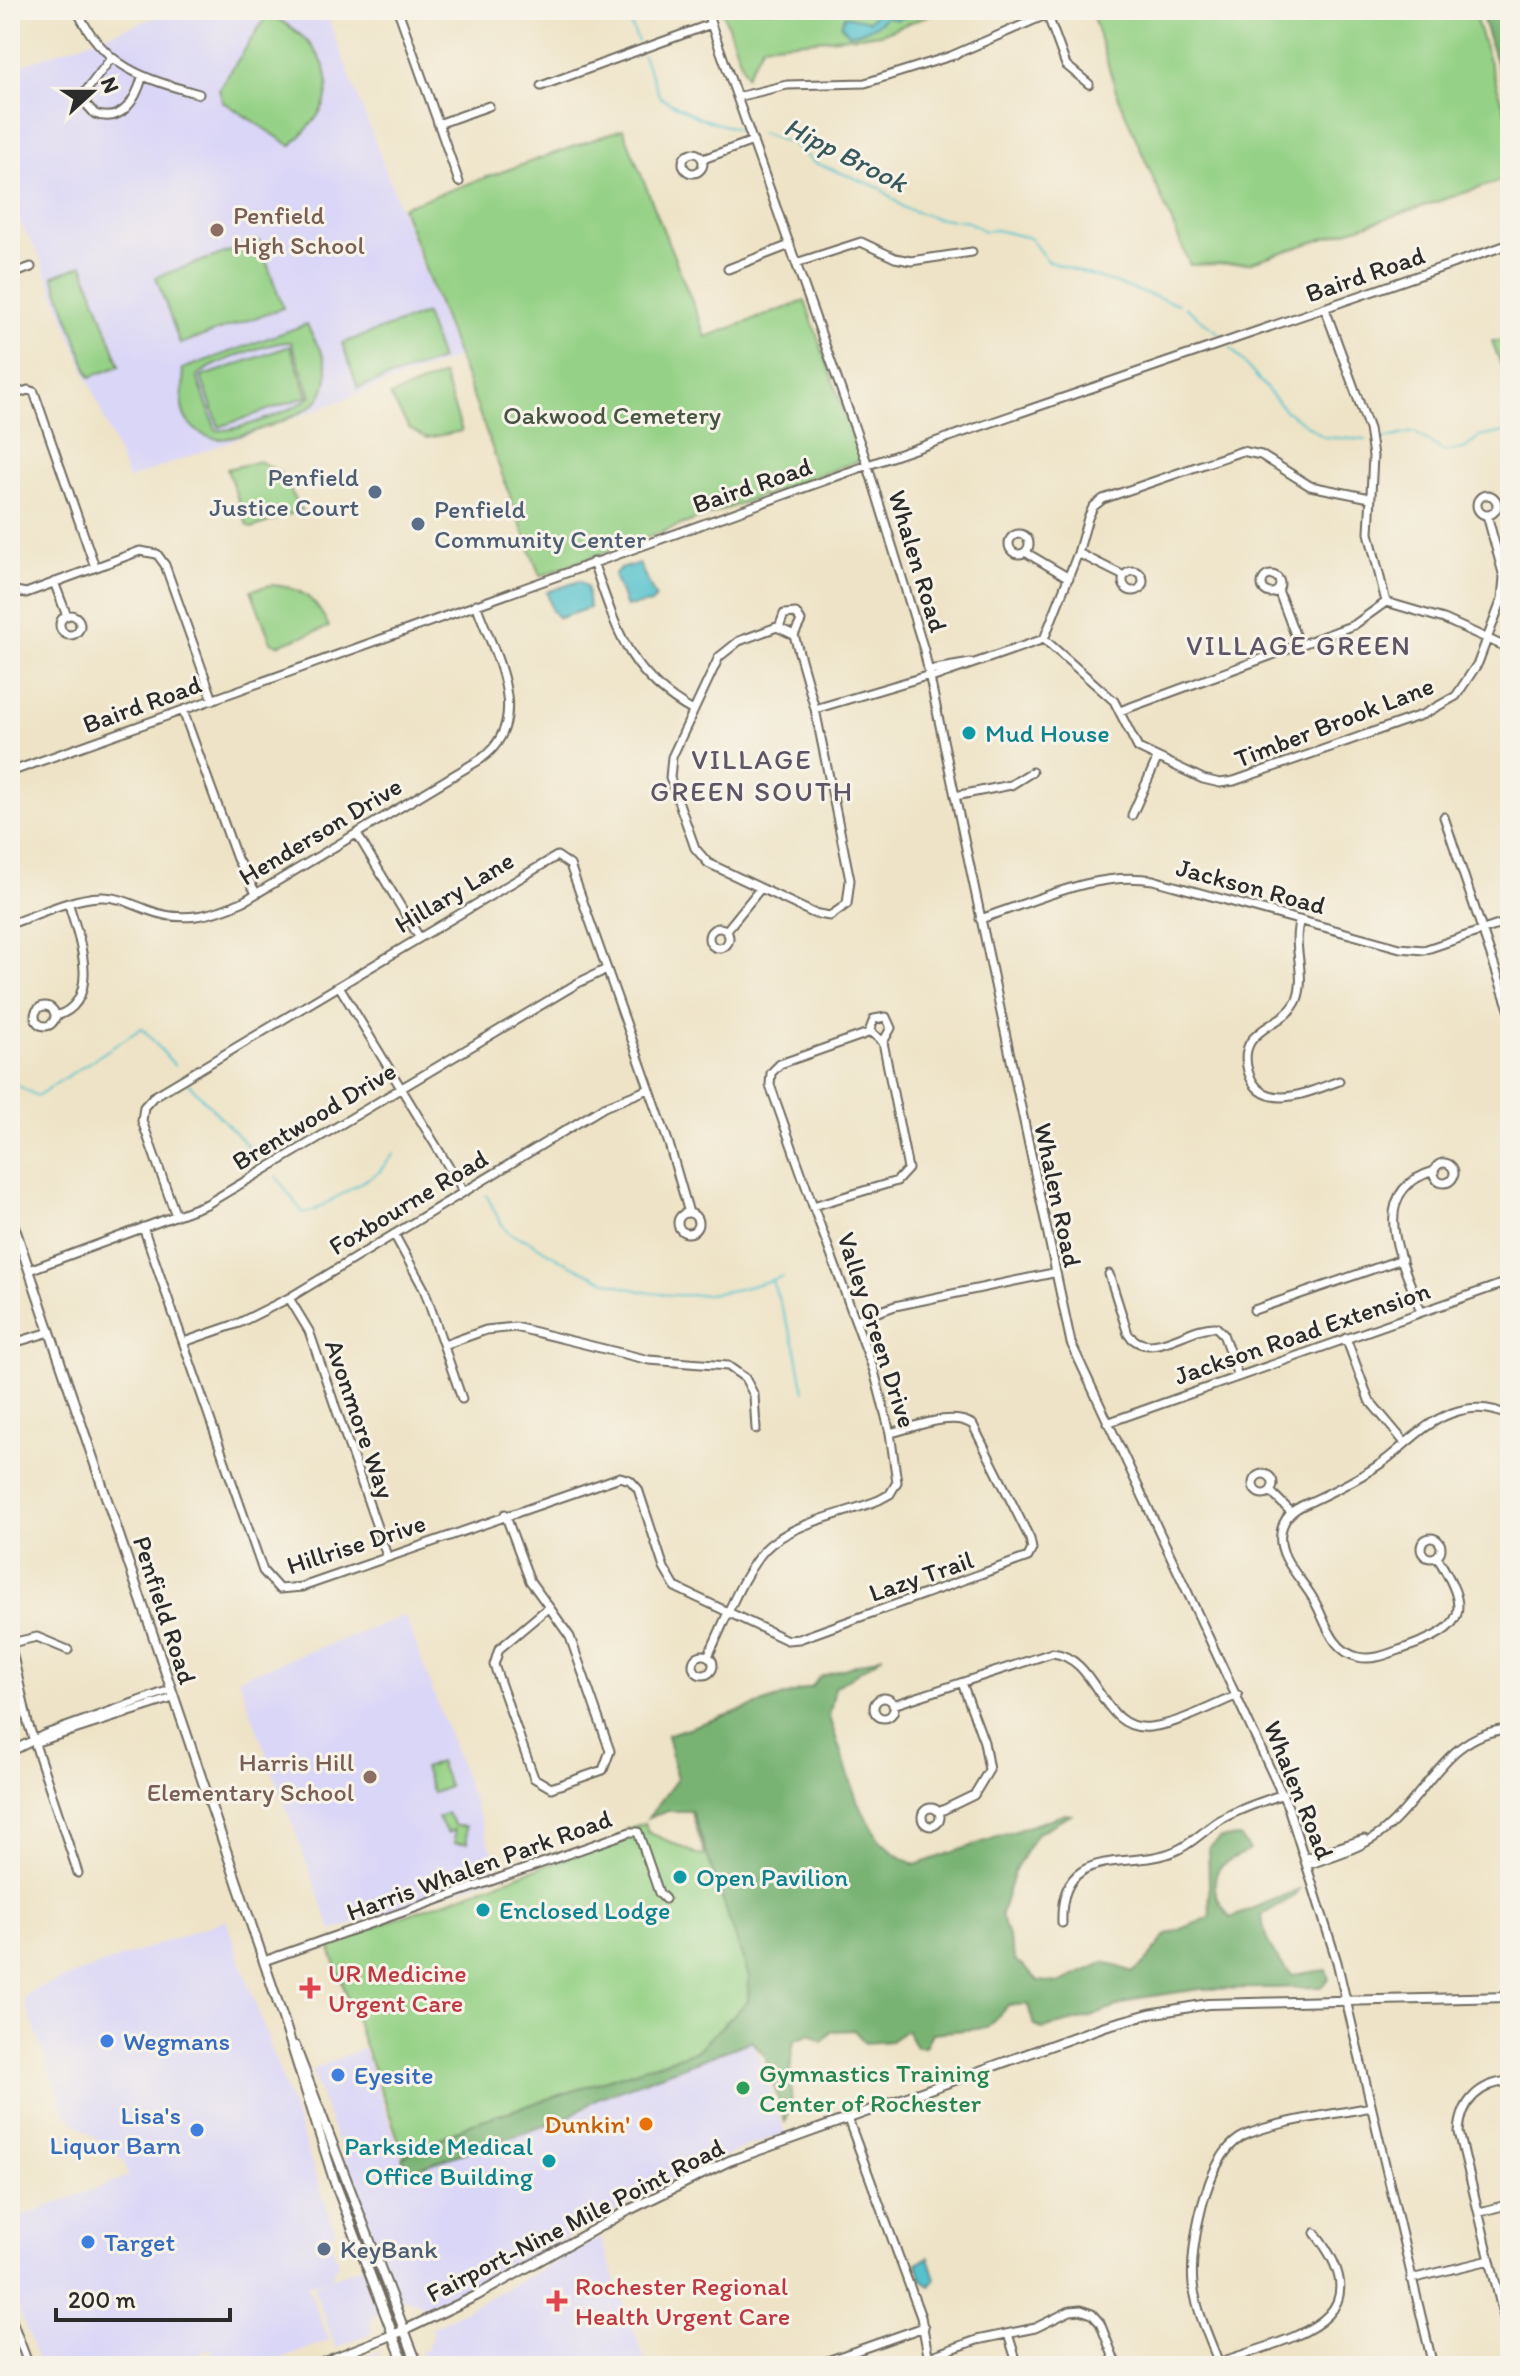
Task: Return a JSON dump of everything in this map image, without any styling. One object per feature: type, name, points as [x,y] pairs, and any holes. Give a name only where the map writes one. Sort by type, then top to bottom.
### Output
[{"type":"main road","name":"Penfield Road","points":[[10,1214],[264,1961],[329,2166],[405,2366]]},
{"type":"main road","name":"Fairport-Nine Mile Point Road","points":[[314,2366],[405,2330],[532,2267],[629,2210],[729,2161],[1061,2040],[1149,2014],[1208,2004],[1510,1997]]},
{"type":"main road","name":"Penfield Road","points":[[283,2018],[418,2366]]},
{"type":"street","points":[[10,23],[15,18],[13,10]]},
{"type":"street","points":[[77,10],[86,29],[112,57],[142,78],[199,94]]},
{"type":"street","points":[[398,10],[459,182]]},
{"type":"street","name":"Whalen Road","points":[[706,10],[868,465],[930,674],[1053,1273],[1075,1355],[1238,1695],[1283,1794],[1307,1861],[1346,2000],[1433,2366]]},
{"type":"street","points":[[737,97],[787,85],[865,83],[951,56],[1057,10]]},
{"type":"street","points":[[1048,16],[1066,65],[1089,84]]},
{"type":"street","points":[[541,86],[711,24]]},
{"type":"street","points":[[112,57],[86,91],[86,104],[95,114],[109,116],[126,108],[136,97],[142,78]]},
{"type":"street","points":[[438,124],[489,106]]},
{"type":"street","points":[[703,159],[753,141]]},
{"type":"street","points":[[796,263],[861,242],[895,258],[911,261],[972,252]]},
{"type":"street","name":"Baird Road","points":[[10,772],[868,465],[1510,244]]},
{"type":"street","points":[[728,269],[790,245]]},
{"type":"street","points":[[10,275],[31,267]]},
{"type":"street","points":[[1325,309],[1369,429],[1373,456],[1370,545],[1386,602]]},
{"type":"street","points":[[10,396],[28,390],[34,392],[95,567]]},
{"type":"street","points":[[815,709],[1044,639],[1069,578],[1088,518],[1098,502],[1242,451],[1261,455],[1310,486],[1370,498]]},
{"type":"street","name":"Timber Brook Lane","points":[[1044,639],[1108,694],[1120,711],[1133,743],[1157,759],[1212,782],[1227,783],[1424,714],[1456,696],[1490,639],[1502,599],[1504,577],[1487,515]]},
{"type":"street","points":[[10,590],[26,593],[140,551],[157,554],[165,565],[213,700]]},
{"type":"street","points":[[1025,552],[1069,578]]},
{"type":"street","points":[[1078,553],[1124,576]]},
{"type":"street","points":[[593,562],[615,626],[629,655],[653,683],[693,711]]},
{"type":"street","points":[[54,582],[67,616]]},
{"type":"street","points":[[1278,590],[1299,645]]},
{"type":"street","points":[[1386,602],[1444,619],[1510,649]]},
{"type":"street","points":[[1120,711],[1354,625],[1386,602]]},
{"type":"street","name":"Henderson Drive","points":[[10,924],[69,905],[107,897],[170,916],[193,917],[219,912],[481,759],[501,738],[508,721],[509,700],[476,604]]},
{"type":"street","points":[[779,628],[784,614],[796,613],[801,625],[794,635]]},
{"type":"street","points":[[779,628],[794,635],[815,709],[850,880],[849,898],[837,914],[824,916],[760,889],[716,868],[695,848],[671,783],[670,770],[693,711],[724,650],[739,641],[779,628]]},
{"type":"street","points":[[183,711],[237,859],[256,893]]},
{"type":"street","points":[[1132,815],[1157,759]]},
{"type":"street","points":[[955,796],[1011,785],[1032,772]]},
{"type":"street","points":[[1444,817],[1510,1012]]},
{"type":"street","points":[[357,834],[419,937]]},
{"type":"street","name":"Hillary Lane","points":[[176,1216],[142,1121],[147,1102],[543,862],[561,856],[570,865],[689,1213]]},
{"type":"street","name":"Jackson Road","points":[[980,919],[1095,882],[1133,878],[1383,944],[1424,950],[1510,921]]},
{"type":"street","points":[[726,931],[760,889]]},
{"type":"street","points":[[56,1016],[72,1008],[84,981],[80,942],[69,905]]},
{"type":"street","points":[[1300,920],[1296,932],[1300,982],[1297,1001],[1284,1016],[1252,1039],[1246,1065],[1253,1084],[1268,1095],[1280,1098],[1339,1081]]},
{"type":"street","name":"Brentwood Drive","points":[[29,1270],[217,1199],[402,1087],[607,969]]},
{"type":"street","points":[[339,986],[464,1192]]},
{"type":"street","name":"Valley Green Drive","points":[[729,1614],[753,1565],[769,1546],[788,1534],[879,1500],[895,1489],[898,1475],[890,1433],[858,1319],[813,1206],[770,1085],[771,1073],[780,1064],[869,1032],[874,1019],[886,1017],[891,1028],[883,1042],[908,1157],[906,1174],[897,1181],[813,1206]]},
{"type":"street","points":[[869,1032],[883,1042]]},
{"type":"street","name":"Foxbourne Road","points":[[184,1342],[239,1323],[289,1298],[604,1107],[649,1089]]},
{"type":"street","points":[[1421,1312],[1393,1226],[1394,1207],[1410,1183],[1434,1171]]},
{"type":"street","name":"Hillrise Drive","points":[[143,1227],[270,1582],[279,1589],[296,1589],[505,1514],[620,1477],[634,1483],[650,1525]]},
{"type":"street","points":[[394,1234],[414,1268],[462,1399]]},
{"type":"street","points":[[1254,1310],[1402,1259]]},
{"type":"street","points":[[858,1319],[895,1306],[1053,1273]]},
{"type":"street","points":[[1109,1274],[1128,1334],[1134,1341],[1154,1345],[1216,1327],[1223,1334],[1238,1376]]},
{"type":"street","name":"Jackson Road Extension","points":[[1107,1423],[1510,1281]]},
{"type":"street","name":"Avonmore Way","points":[[289,1298],[309,1331],[387,1556]]},
{"type":"street","points":[[444,1345],[486,1330],[515,1327],[649,1360],[728,1366],[745,1378],[754,1395],[756,1429]]},
{"type":"street","points":[[10,1344],[50,1332]]},
{"type":"street","points":[[1346,1338],[1369,1400],[1405,1443]]},
{"type":"street","points":[[1437,1557],[1457,1590],[1457,1611],[1450,1626],[1436,1636],[1379,1657],[1355,1656],[1337,1644],[1313,1597],[1282,1551],[1281,1533],[1291,1512],[1360,1477],[1429,1424],[1462,1410],[1482,1408],[1510,1417]]},
{"type":"street","name":"Lazy Trail","points":[[650,1525],[672,1583],[729,1614],[792,1641],[1028,1557],[1032,1549],[1030,1539],[973,1425],[964,1419],[951,1419],[890,1433]]},
{"type":"street","points":[[1270,1491],[1291,1512]]},
{"type":"street","points":[[505,1514],[530,1581],[549,1607],[570,1637],[610,1751],[603,1770],[551,1788],[534,1778],[494,1665],[499,1649],[549,1607]]},
{"type":"street","points":[[708,1656],[729,1614]]},
{"type":"street","points":[[68,1650],[37,1637],[10,1643],[35,1742],[78,1873]]},
{"type":"street","points":[[893,1705],[1039,1655],[1060,1654],[1079,1665],[1121,1721],[1138,1727],[1160,1725],[1238,1695]]},
{"type":"street","points":[[939,1812],[974,1795],[989,1770],[984,1742],[962,1683]]},
{"type":"street","points":[[10,1752],[46,1734],[172,1694]]},
{"type":"street","points":[[1307,1861],[1377,1836],[1394,1822],[1456,1750],[1479,1735],[1510,1729]]},
{"type":"street","points":[[1062,1923],[1068,1891],[1092,1866],[1105,1861],[1173,1853],[1230,1815],[1283,1794]]},
{"type":"street","name":"Harris Whalen Park Road","points":[[264,1961],[630,1832],[638,1832],[659,1893],[665,1899]]},
{"type":"street","points":[[1510,2081],[1490,2084],[1478,2091],[1460,2119],[1459,2132],[1510,2343]]},
{"type":"street","points":[[1315,2233],[1335,2261],[1341,2281],[1340,2300],[1329,2318],[1310,2329],[1219,2364],[1196,2297],[1193,2264],[1207,2192],[1218,2161],[1233,2143],[1254,2132],[1371,2107]]},
{"type":"street","points":[[848,2119],[924,2327],[930,2366]]},
{"type":"street","points":[[1480,2212],[1510,2204]]},
{"type":"street","points":[[1411,2279],[1490,2260]]},
{"type":"street","points":[[929,2357],[977,2340],[1035,2328],[1070,2311],[1086,2311],[1100,2323],[1117,2366]]},
{"type":"street","points":[[10,2315],[29,2366]]},
{"type":"street","points":[[813,2366],[924,2327]]},
{"type":"street","points":[[1008,2334],[1018,2366]]},
{"type":"shaded area","name":"Penfield High School","points":[[177,10],[325,10],[457,358],[128,479],[38,253],[10,206],[10,69]]},
{"type":"shaded area","name":"Harris Hill Elementary School","points":[[405,1616],[501,1875],[332,1931],[238,1678]]},
{"type":"shaded area","points":[[226,1920],[336,2232],[328,2235],[338,2262],[331,2278],[363,2266],[381,2315],[375,2315],[371,2322],[372,2333],[336,2348],[313,2286],[328,2279],[307,2285],[329,2340],[263,2366],[221,2366],[210,2348],[195,2355],[189,2366],[40,2366],[10,2287],[10,2240],[23,2216],[129,2176],[124,2161],[66,2115],[24,1999],[35,1989]]},
{"type":"shaded area","points":[[753,2041],[785,2134],[752,2144],[670,2181],[517,2266],[421,2309],[421,2304],[402,2298],[399,2301],[395,2294],[311,2070],[363,2048],[407,2171],[565,2119],[597,2098]]},
{"type":"shaded area","points":[[600,2238],[647,2366],[425,2366],[420,2350],[426,2351],[433,2333],[430,2329]]},
{"type":"shaded area","points":[[380,2351],[377,2358],[392,2366],[338,2366]]},
{"type":"green space","points":[[722,10],[942,10],[881,34],[763,45],[746,76]]},
{"type":"green space","points":[[1091,10],[1473,10],[1510,127],[1510,178],[1249,263],[1190,265],[1117,94]]},
{"type":"green space","points":[[1480,10],[1510,10],[1510,107]]},
{"type":"green space","points":[[268,14],[303,37],[321,59],[326,72],[328,86],[323,107],[291,146],[222,101],[219,89]]},
{"type":"green space","name":"Oakwood Cemetery","points":[[623,129],[706,337],[805,301],[861,460],[540,576],[402,207]]},
{"type":"green space","points":[[259,241],[283,308],[180,344],[156,277]]},
{"type":"green space","points":[[83,265],[120,366],[90,377],[53,276]]},
{"type":"green space","points":[[425,314],[441,360],[358,388],[342,343]]},
{"type":"green space","points":[[307,324],[325,361],[327,378],[321,396],[309,408],[270,426],[219,439],[198,432],[184,415],[182,369]],"holes":[[[291,342],[311,396],[293,408],[265,419],[237,428],[216,430],[197,376],[242,354]]]},
{"type":"green space","points":[[1492,341],[1510,341],[1510,389]]},
{"type":"green space","points":[[290,346],[308,396],[219,427],[201,377]]},
{"type":"green space","points":[[443,375],[462,431],[427,438],[409,428],[390,396]]},
{"type":"green space","points":[[260,461],[280,473],[302,510],[252,528],[247,525],[227,469]]},
{"type":"green space","points":[[271,585],[291,588],[307,596],[329,627],[278,645],[271,642],[251,590]]},
{"type":"green space","points":[[883,1656],[835,1687],[829,1717],[858,1803],[879,1839],[894,1853],[915,1865],[1065,1814],[1071,1815],[1037,1833],[1014,1871],[1001,1914],[1015,1960],[1039,1981],[1059,1983],[1105,1962],[1133,1972],[1146,1962],[1165,1936],[1210,1917],[1208,1848],[1220,1838],[1240,1837],[1249,1850],[1223,1864],[1215,1880],[1216,1894],[1222,1907],[1231,1918],[1299,1889],[1295,1896],[1262,1915],[1267,1940],[1292,1975],[1326,1970],[1329,1979],[1321,1987],[1200,1989],[1139,1998],[1091,2017],[1042,2029],[1034,2026],[1028,2005],[1008,2005],[987,2028],[932,2033],[925,2047],[916,2047],[907,2030],[891,2041],[865,2043],[854,2030],[832,2031],[822,2042],[811,2034],[795,2040],[792,2050],[791,2105],[785,2122],[765,2056],[752,2041],[598,2098],[565,2119],[407,2172],[402,2157],[470,2124],[696,2051],[748,2001],[749,1977],[692,1811],[668,1811],[648,1818],[677,1779],[667,1735],[812,1687],[819,1677]]},
{"type":"green space","points":[[812,1687],[754,2035],[407,2163],[328,1943],[628,1836],[627,1829],[645,1823],[648,1832],[701,1856],[705,1855],[667,1735]]},
{"type":"green space","points":[[439,1762],[449,1787],[433,1793],[424,1768]]},
{"type":"green space","points":[[447,1813],[455,1826],[466,1826],[467,1843],[455,1843],[454,1830],[447,1833],[438,1818]]},
{"type":"water","points":[[879,10],[915,10],[913,15],[896,20],[887,16],[874,26],[855,33],[849,34],[841,25],[845,16],[869,21]]},
{"type":"water","points":[[639,564],[656,598],[651,603],[626,607],[614,575],[619,569]]},
{"type":"water","points":[[580,581],[587,587],[589,608],[559,618],[552,611],[547,592]]},
{"type":"water","points":[[929,2257],[936,2279],[930,2286],[921,2278],[917,2263]]},
{"type":"waterway","name":"Hipp Brook","points":[[625,10],[638,42]]},
{"type":"waterway","name":"Hipp Brook","points":[[643,56],[660,97],[699,118],[737,129]]},
{"type":"waterway","name":"Hipp Brook","points":[[760,133],[793,144],[813,162],[880,188],[904,208],[936,218],[967,221],[984,231],[996,230],[1030,238],[1047,261],[1178,304]]},
{"type":"waterway","name":"Hipp Brook","points":[[1185,307],[1224,337]]},
{"type":"waterway","name":"Hipp Brook","points":[[1231,348],[1286,411],[1324,437],[1366,440]]},
{"type":"waterway","name":"Hipp Brook","points":[[1375,441],[1414,432],[1445,452],[1466,448],[1479,437],[1510,431]]},
{"type":"waterway","points":[[10,1081],[37,1096],[142,1028],[175,1066]]},
{"type":"waterway","points":[[189,1084],[260,1159]]},
{"type":"waterway","points":[[276,1176],[303,1213],[313,1211],[379,1172],[394,1154]]},
{"type":"waterway","points":[[486,1195],[510,1234],[593,1276],[623,1287],[683,1295],[715,1293],[783,1276]]},
{"type":"waterway","points":[[772,1281],[795,1346],[804,1391]]},
{"type":"place","name":"Penfield High School","points":[[217,230]]},
{"type":"place","name":"Penfield Justice Court","points":[[375,492]]},
{"type":"place","name":"Penfield Community Center","points":[[418,524]]},
{"type":"place","name":"Mud House","points":[[969,733]]},
{"type":"place","name":"Harris Hill Elementary School","points":[[370,1777]]},
{"type":"place","name":"Open Pavilion","points":[[680,1877]]},
{"type":"place","name":"Enclosed Lodge","points":[[483,1910]]},
{"type":"place","name":"UR Medicine Urgent Care","points":[[310,1988]]},
{"type":"place","name":"Wegmans","points":[[107,2041]]},
{"type":"place","name":"Eyesite","points":[[338,2075]]},
{"type":"place","name":"Gymnastics Training Center of Rochester","points":[[743,2088]]},
{"type":"place","name":"Dunkin'","points":[[646,2124]]},
{"type":"place","name":"Lisa's Liquor Barn","points":[[197,2130]]},
{"type":"place","name":"Parkside Medical Office Building","points":[[549,2161]]},
{"type":"place","name":"Target","points":[[88,2242]]},
{"type":"place","name":"KeyBank","points":[[324,2249]]},
{"type":"place","name":"Rochester Regional Health Urgent Care","points":[[557,2301]]},
{"type":"district","name":"VILLAGE GREEN","points":[[1299,645]]},
{"type":"district","name":"VILLAGE GREEN SOUTH","points":[[752,775]]}]
